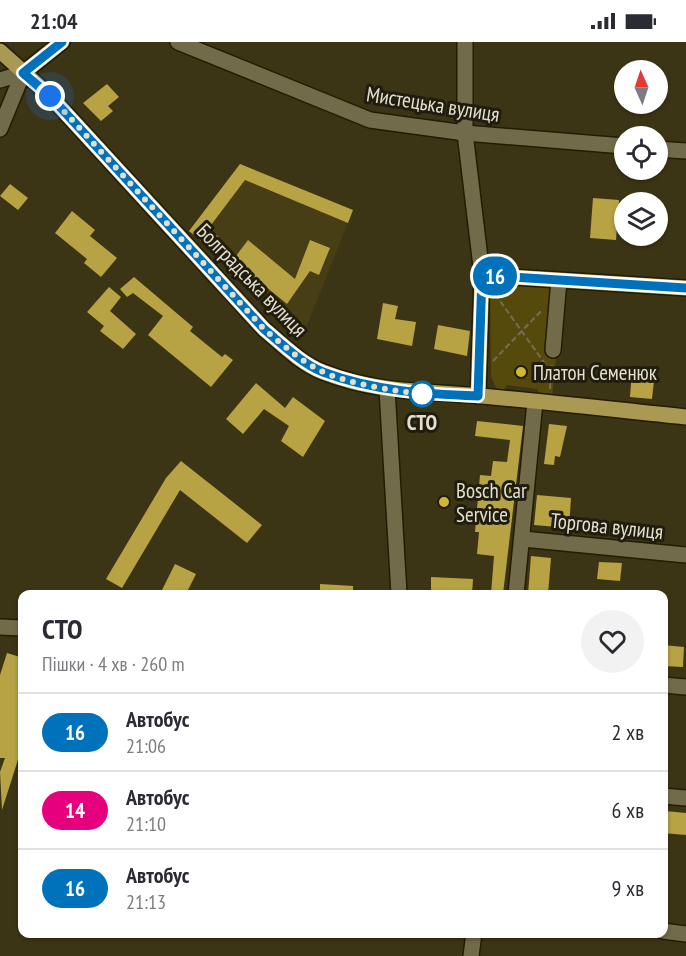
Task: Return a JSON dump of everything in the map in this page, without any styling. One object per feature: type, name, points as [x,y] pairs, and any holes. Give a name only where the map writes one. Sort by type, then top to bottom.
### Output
[{"type":"main road","name":"Болградська вулиця","points":[[0,51],[50,96],[264,329],[297,357],[322,372],[387,389],[419,394],[542,399],[686,417]]},
{"type":"main road","points":[[478,396],[482,275],[559,286],[686,288]]},
{"type":"street","points":[[0,80],[23,73],[62,42]]},
{"type":"street","name":"Мистецька вулиця","points":[[178,42],[370,120],[465,133],[614,145]]},
{"type":"street","points":[[465,42],[465,133],[482,275]]},
{"type":"street","points":[[0,129],[23,73]]},
{"type":"street","points":[[668,150],[686,151]]},
{"type":"street","points":[[553,350],[559,286]]},
{"type":"street","points":[[387,389],[399,590]]},
{"type":"street","points":[[517,590],[542,399]]},
{"type":"street","name":"Торгова вулиця","points":[[523,539],[686,555]]},
{"type":"street","points":[[0,627],[18,628]]},
{"type":"street","points":[[668,685],[686,687]]},
{"type":"street","points":[[668,796],[686,798]]},
{"type":"street","points":[[668,932],[686,934]]},
{"type":"street","points":[[471,956],[473,938]]},
{"type":"path","points":[[493,361],[522,331],[559,286]]},
{"type":"path","points":[[495,294],[551,372]]},
{"type":"path","points":[[542,399],[551,372],[553,350]]},
{"type":"shaded area","points":[[240,164],[353,210],[306,328],[189,231]]},
{"type":"shaded area","points":[[490,283],[564,287],[552,397],[540,396],[537,389],[507,385],[503,391],[496,388],[491,376]]},
{"type":"building","points":[[107,84],[119,97],[108,106],[113,111],[101,121],[83,103]]},
{"type":"building","points":[[240,164],[353,210],[348,223],[245,180],[208,229],[219,237],[211,249],[189,231]]},
{"type":"building","points":[[10,184],[28,198],[18,210],[0,196]]},
{"type":"building","points":[[593,198],[614,200],[614,240],[590,238]]},
{"type":"building","points":[[72,211],[95,230],[90,236],[117,258],[101,277],[84,263],[87,259],[55,233]]},
{"type":"building","points":[[248,240],[295,279],[310,240],[330,248],[319,275],[310,271],[287,304],[233,260]]},
{"type":"building","points":[[134,277],[193,327],[190,331],[222,357],[225,354],[233,360],[211,387],[148,335],[163,316],[133,293],[127,297],[120,289]]},
{"type":"building","points":[[109,287],[121,297],[110,311],[136,334],[123,349],[100,331],[104,326],[87,312]]},
{"type":"building","points":[[383,303],[398,306],[395,319],[416,322],[412,346],[377,339]]},
{"type":"building","points":[[438,325],[470,331],[467,356],[434,349]]},
{"type":"building","points":[[632,369],[655,371],[652,399],[630,397]]},
{"type":"building","points":[[256,383],[285,408],[293,397],[325,421],[303,457],[281,441],[289,426],[264,409],[243,434],[226,419]]},
{"type":"building","points":[[477,421],[523,426],[503,590],[491,590],[494,556],[477,554],[479,532],[475,532],[480,475],[491,476],[493,461],[507,462],[510,440],[475,436]]},
{"type":"building","points":[[549,424],[567,426],[560,457],[555,456],[554,465],[544,464]]},
{"type":"building","points":[[181,461],[262,525],[247,543],[180,490],[122,588],[106,579],[166,478]]},
{"type":"building","points":[[537,495],[571,498],[569,528],[534,525]]},
{"type":"building","points":[[531,556],[551,558],[548,590],[528,590]]},
{"type":"building","points":[[599,562],[622,563],[620,581],[597,579]]},
{"type":"building","points":[[175,564],[196,574],[188,590],[162,590]]},
{"type":"building","points":[[431,577],[473,579],[472,590],[431,590]]},
{"type":"building","points":[[320,584],[353,586],[353,590],[320,590]]},
{"type":"building","points":[[668,645],[684,647],[683,667],[668,666]]},
{"type":"building","points":[[7,653],[18,656],[18,760],[2,810],[0,772],[5,758],[0,758],[0,675]]},
{"type":"building","points":[[668,811],[686,813],[686,835],[668,833]]},
{"type":"bus line","name":"16","points":[[62,42],[23,73],[50,96],[264,329],[297,357],[322,372],[387,389],[419,394],[478,396],[482,275],[686,288]]},
{"type":"place","name":"Платон Семенюк","points":[[521,372]]},
{"type":"place","name":"СТО","points":[[422,394]]},
{"type":"place","name":"Bosch Car Service","points":[[444,502]]},
{"type":"route","points":[[50,96],[264,329],[297,357],[322,372],[387,389],[422,394]]}]
